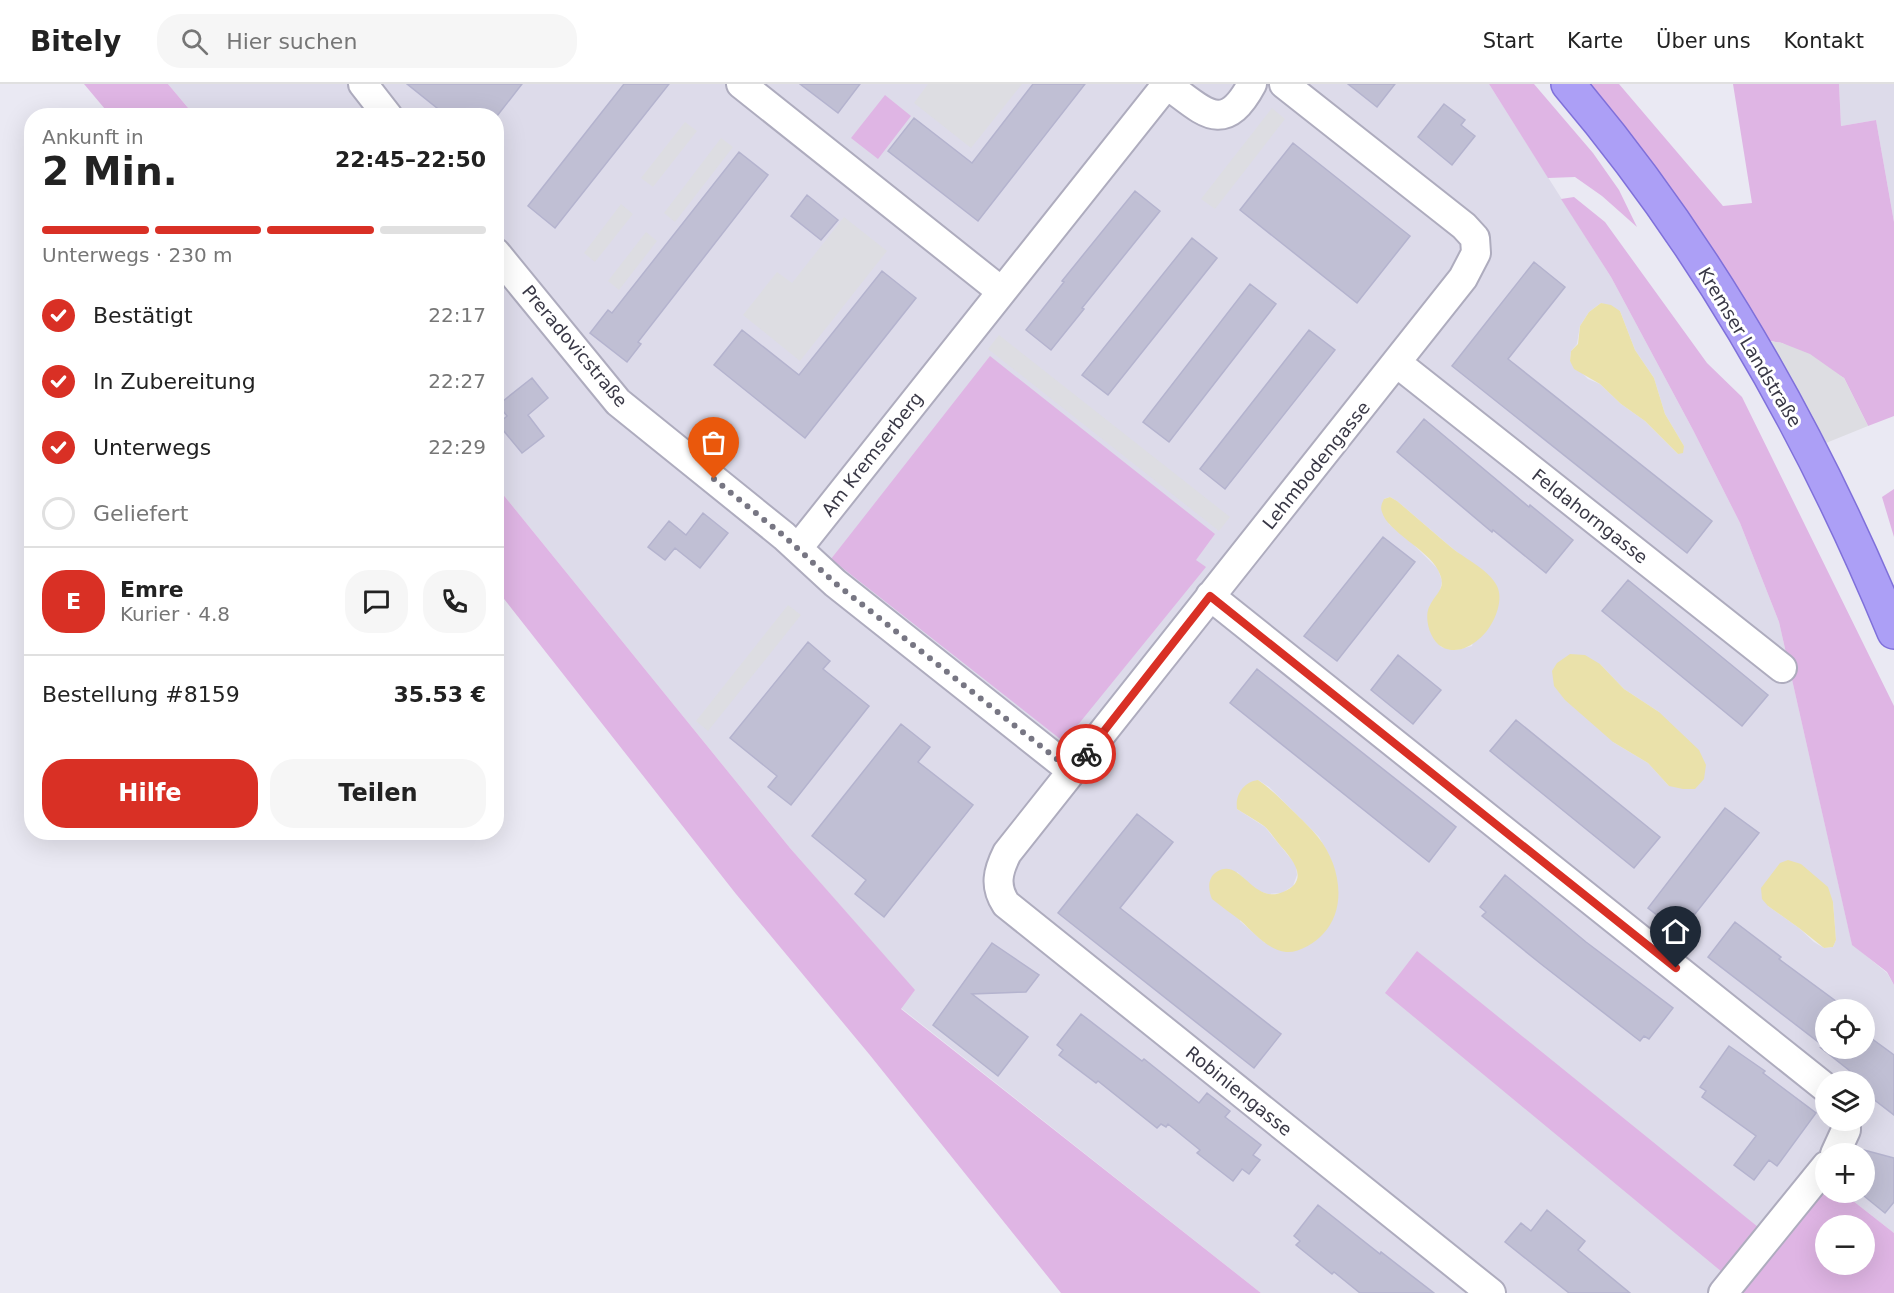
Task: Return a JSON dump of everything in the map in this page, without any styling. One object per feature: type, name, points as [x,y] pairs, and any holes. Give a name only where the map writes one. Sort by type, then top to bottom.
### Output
[{"type":"main road","name":"Kremser Landstraße","points":[[1568,84],[1605,127],[1680,230],[1774,383],[1848,525],[1894,632]]},
{"type":"street","points":[[363,84],[382,108]]},
{"type":"street","points":[[741,84],[1001,291]]},
{"type":"street","name":"Am Kremserberg","points":[[798,548],[1166,84],[1212,115],[1228,113],[1234,109],[1240,104],[1252,84]]},
{"type":"street","name":"Lehmbodengasse","points":[[997,882],[1000,867],[1008,853],[1397,363],[1463,278],[1476,253],[1475,238],[1464,226],[1284,84]]},
{"type":"street","name":"Preradovicstraße","points":[[504,262],[618,402],[798,548]]},
{"type":"street","name":"Feldahorngasse","points":[[1397,363],[1782,668]]},
{"type":"street","points":[[798,548],[835,583],[1072,771]]},
{"type":"street","points":[[1210,596],[1815,1079]]},
{"type":"street","name":"Robiniengasse","points":[[997,882],[1000,895],[1006,904],[1491,1293]]},
{"type":"street","points":[[1723,1293],[1815,1180]]},
{"type":"shaded area","points":[[84,84],[168,84],[188,108],[104,108]]},
{"type":"shaded area","points":[[168,84],[1489,84],[1611,277],[1740,523],[1779,622],[1852,944],[1887,973],[1894,985],[1894,1233],[1875,1218],[1875,1215],[1871,1215],[1856,1203],[1875,1203],[1875,1143],[1815,1143],[1815,1171],[1736,1293],[1261,1293],[901,1008],[914,990],[790,848],[504,496],[504,108],[188,108]],"holes":[[[1601,303],[1620,311],[1635,350],[1654,378],[1665,414],[1684,446],[1678,454],[1645,421],[1621,404],[1600,384],[1588,379],[1570,361],[1571,351],[1577,344],[1580,326],[1589,312]],[[1390,497],[1491,578],[1472,646],[1456,650],[1441,647],[1429,607],[1440,591],[1442,581],[1438,569],[1389,524],[1384,499]],[[1600,664],[1624,689],[1659,712],[1669,786],[1648,763],[1613,742]],[[1258,780],[1269,787],[1319,837],[1336,875],[1265,943],[1240,921],[1237,872],[1256,890],[1268,894],[1282,893],[1293,886],[1297,875],[1296,865],[1265,827],[1237,809]],[[1833,902],[1836,940],[1833,947],[1824,948],[1768,906]]]},
{"type":"shaded area","points":[[928,84],[1022,84],[971,148],[914,103]]},
{"type":"shaded area","points":[[1489,84],[1534,84],[1593,153],[1619,190],[1637,227],[1602,196],[1575,177],[1548,178]]},
{"type":"shaded area","points":[[1586,84],[1619,84],[1723,206],[1752,203],[1733,84],[1839,84],[1841,126],[1876,120],[1894,222],[1894,416],[1868,426],[1844,378],[1782,343],[1770,341],[1691,224]]},
{"type":"shaded area","points":[[1839,84],[1894,84],[1894,222],[1876,120],[1841,126]]},
{"type":"shaded area","points":[[885,95],[911,116],[878,159],[851,138]]},
{"type":"shaded area","points":[[1272,108],[1285,119],[1215,209],[1201,199]]},
{"type":"shaded area","points":[[685,122],[697,131],[653,187],[641,178]]},
{"type":"shaded area","points":[[721,138],[733,147],[675,222],[664,213]]},
{"type":"shaded area","points":[[1574,197],[1605,222],[1707,363],[1742,397],[1894,706],[1894,985],[1887,972],[1852,945],[1779,622],[1740,523],[1611,277],[1561,199]]},
{"type":"shaded area","points":[[621,204],[633,214],[595,262],[584,253]]},
{"type":"shaded area","points":[[844,217],[887,251],[800,361],[743,315],[777,272],[792,283]]},
{"type":"shaded area","points":[[646,232],[657,241],[619,290],[608,281]]},
{"type":"shaded area","points":[[1601,303],[1611,305],[1620,311],[1635,350],[1654,378],[1665,414],[1684,446],[1683,453],[1678,454],[1645,421],[1621,404],[1600,384],[1574,369],[1570,361],[1571,351],[1578,344],[1580,326],[1589,312]]},
{"type":"shaded area","points":[[999,335],[1230,517],[1219,531],[988,349]]},
{"type":"shaded area","points":[[1770,341],[1782,343],[1810,354],[1844,378],[1868,426],[1826,443]]},
{"type":"shaded area","points":[[990,356],[1215,534],[1196,560],[1206,567],[1064,742],[831,559]]},
{"type":"shaded area","points":[[1894,489],[1894,537],[1882,497]]},
{"type":"shaded area","points":[[504,496],[790,848],[915,990],[901,1009],[1261,1293],[1061,1293],[869,1054],[736,894],[504,599]]},
{"type":"shaded area","points":[[1390,497],[1452,548],[1483,570],[1497,586],[1499,600],[1493,622],[1484,635],[1471,645],[1457,650],[1447,649],[1438,644],[1431,634],[1427,617],[1429,607],[1440,590],[1441,576],[1426,555],[1385,519],[1381,510],[1382,505],[1384,499]]},
{"type":"shaded area","points":[[788,605],[801,615],[708,731],[696,721]]},
{"type":"shaded area","points":[[1570,654],[1585,655],[1600,664],[1624,689],[1659,712],[1699,750],[1706,765],[1704,779],[1695,789],[1669,786],[1648,763],[1613,742],[1565,700],[1554,686],[1552,671],[1557,663]]},
{"type":"shaded area","points":[[1258,780],[1281,799],[1315,834],[1326,848],[1336,873],[1338,899],[1331,923],[1316,941],[1296,951],[1279,951],[1267,944],[1212,899],[1210,892],[1209,884],[1214,874],[1226,869],[1241,875],[1255,888],[1273,894],[1292,887],[1296,881],[1298,875],[1293,862],[1270,832],[1237,809],[1239,794],[1249,783]]},
{"type":"shaded area","points":[[1788,860],[1801,864],[1828,887],[1833,902],[1836,940],[1833,947],[1824,948],[1762,899],[1761,888],[1780,863]]},
{"type":"shaded area","points":[[1417,951],[1758,1227],[1722,1272],[1385,993]]},
{"type":"shaded area","points":[[1815,1193],[1815,1203],[1856,1203],[1871,1215],[1815,1215],[1815,1275],[1875,1275],[1875,1218],[1894,1233],[1894,1293],[1736,1293]]},
{"type":"building","points":[[407,84],[522,84],[503,108],[437,108]]},
{"type":"building","points":[[624,84],[669,84],[555,228],[528,206]]},
{"type":"building","points":[[800,84],[860,84],[838,113]]},
{"type":"building","points":[[1033,84],[1085,84],[978,221],[888,151],[914,118],[972,163]]},
{"type":"building","points":[[1348,84],[1395,84],[1377,107]]},
{"type":"building","points":[[1444,104],[1465,120],[1461,125],[1475,136],[1452,165],[1418,137]]},
{"type":"building","points":[[1293,143],[1410,236],[1357,303],[1240,210]]},
{"type":"building","points":[[739,152],[768,175],[638,342],[641,344],[627,362],[590,333],[608,310],[612,313]]},
{"type":"building","points":[[1135,191],[1160,211],[1051,350],[1026,330],[1064,282],[1062,281]]},
{"type":"building","points":[[807,195],[838,220],[821,240],[791,216]]},
{"type":"building","points":[[1192,238],[1217,258],[1108,395],[1082,375]]},
{"type":"building","points":[[1534,262],[1565,287],[1508,359],[1712,521],[1687,553],[1452,366]]},
{"type":"building","points":[[882,271],[916,298],[805,438],[714,365],[742,330],[799,375]]},
{"type":"building","points":[[1250,284],[1276,304],[1169,442],[1143,422]]},
{"type":"building","points":[[1309,330],[1335,350],[1225,489],[1200,469]]},
{"type":"building","points":[[532,378],[548,398],[528,415],[544,436],[522,453],[504,431],[504,419],[507,416],[504,412],[504,400]]},
{"type":"building","points":[[1424,419],[1529,507],[1530,505],[1573,540],[1546,573],[1493,530],[1492,532],[1397,452]]},
{"type":"building","points":[[703,513],[728,533],[700,568],[675,548],[665,560],[648,547],[669,521],[686,535]]},
{"type":"building","points":[[1383,537],[1415,562],[1337,661],[1304,636]]},
{"type":"building","points":[[1628,580],[1768,695],[1742,726],[1602,611]]},
{"type":"building","points":[[808,642],[830,661],[823,669],[869,706],[791,805],[768,787],[777,776],[730,738]]},
{"type":"building","points":[[1398,655],[1441,690],[1413,724],[1371,690]]},
{"type":"building","points":[[1257,669],[1456,827],[1429,862],[1230,703]]},
{"type":"building","points":[[1516,720],[1660,837],[1634,868],[1490,751]]},
{"type":"building","points":[[901,724],[930,747],[918,762],[973,805],[884,917],[855,894],[866,880],[812,836]]},
{"type":"building","points":[[1725,808],[1759,833],[1680,933],[1648,908]]},
{"type":"building","points":[[1137,814],[1173,842],[1120,908],[1281,1034],[1254,1068],[1058,913]]},
{"type":"building","points":[[1505,875],[1586,942],[1673,1008],[1649,1039],[1644,1036],[1640,1041],[1482,916],[1486,912],[1480,907]]},
{"type":"building","points":[[1735,922],[1781,957],[1779,959],[1833,999],[1815,999],[1815,1040],[1708,957]]},
{"type":"building","points":[[992,943],[1039,975],[1026,992],[972,994],[1028,1037],[998,1076],[933,1025]]},
{"type":"building","points":[[1081,1014],[1142,1061],[1144,1059],[1199,1103],[1207,1093],[1230,1111],[1225,1117],[1261,1145],[1253,1155],[1260,1160],[1249,1174],[1242,1169],[1233,1181],[1197,1153],[1200,1150],[1168,1124],[1166,1127],[1161,1124],[1157,1128],[1098,1081],[1096,1083],[1059,1055],[1063,1050],[1057,1045]]},
{"type":"building","points":[[1875,1041],[1894,1055],[1894,1115],[1875,1100],[1875,1071],[1850,1071],[1835,1059],[1875,1059]]},
{"type":"building","points":[[1729,1046],[1765,1071],[1763,1073],[1815,1114],[1777,1166],[1769,1160],[1754,1180],[1734,1165],[1756,1136],[1702,1097],[1706,1091],[1700,1087]]},
{"type":"building","points":[[1875,1153],[1894,1158],[1894,1202],[1885,1213],[1873,1203],[1875,1203]]},
{"type":"building","points":[[1318,1205],[1434,1293],[1360,1293],[1334,1272],[1332,1274],[1296,1245],[1300,1241],[1294,1236]]},
{"type":"building","points":[[1547,1210],[1585,1241],[1578,1250],[1630,1293],[1569,1293],[1505,1242],[1521,1223],[1531,1231]]},
{"type":"way so far","points":[[714,479],[798,548],[835,583],[1072,771],[1086,754]]},
{"type":"route","points":[[1086,754],[1210,596],[1676,968]]}]
